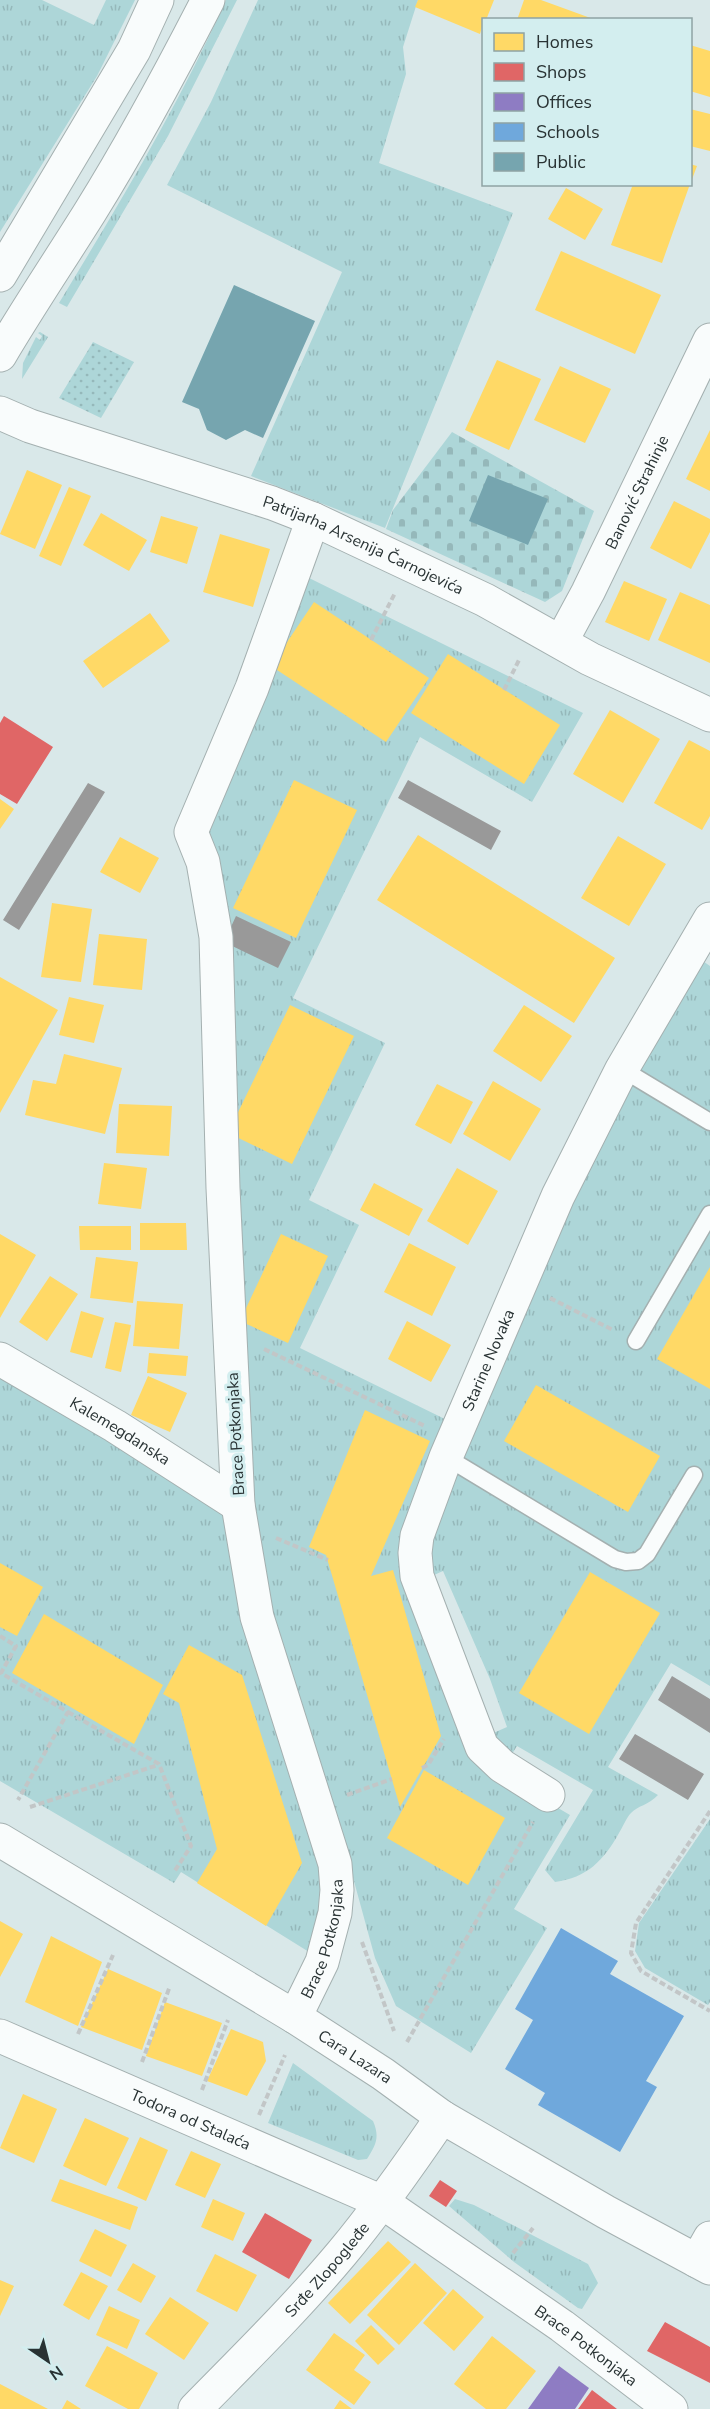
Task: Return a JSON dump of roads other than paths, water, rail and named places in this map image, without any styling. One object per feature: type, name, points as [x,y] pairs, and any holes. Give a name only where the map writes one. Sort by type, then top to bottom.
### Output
[{"type":"street","points":[[0,275],[131,54],[157,0]]},
{"type":"street","points":[[0,355],[90,211],[160,92],[208,0]]},
{"type":"street","name":"Banović Strahinje","points":[[561,642],[588,592],[710,340]]},
{"type":"street","name":"Patrijarha Arsenija Čarnojevića","points":[[0,413],[30,426],[272,503],[313,519],[486,600],[590,659],[710,715]]},
{"type":"street","name":"Brace Potkonjaka","points":[[295,2017],[322,1962],[335,1913],[337,1890],[335,1864],[257,1617],[240,1514],[222,1176],[216,937],[203,862],[191,832],[252,688],[313,519]]},
{"type":"street","name":"Starine Novaka","points":[[548,1796],[502,1766],[482,1747],[417,1576],[415,1553],[417,1536],[449,1448],[578,1153],[622,1069],[705,939]]},
{"type":"street","name":"Kalemegdanska","points":[[0,1359],[115,1426],[240,1514]]},
{"type":"street","name":"Cara Lazara","points":[[0,1840],[295,2017],[383,2074],[442,2117],[606,2212],[706,2255]]},
{"type":"street","name":"Todora od Stalaća","points":[[0,2036],[382,2202]]},
{"type":"street","name":"Srđe Zlopogleđe","points":[[195,2409],[276,2328],[341,2254],[382,2202],[442,2117]]},
{"type":"street","name":"Brace Potkonjaka","points":[[382,2202],[553,2319],[671,2409]]},
{"type":"lane","points":[[622,1069],[710,1122]]},
{"type":"lane","points":[[636,1341],[710,1214]]},
{"type":"lane","points":[[449,1448],[580,1539],[615,1559],[626,1562],[638,1561],[647,1554],[694,1475]]}]
